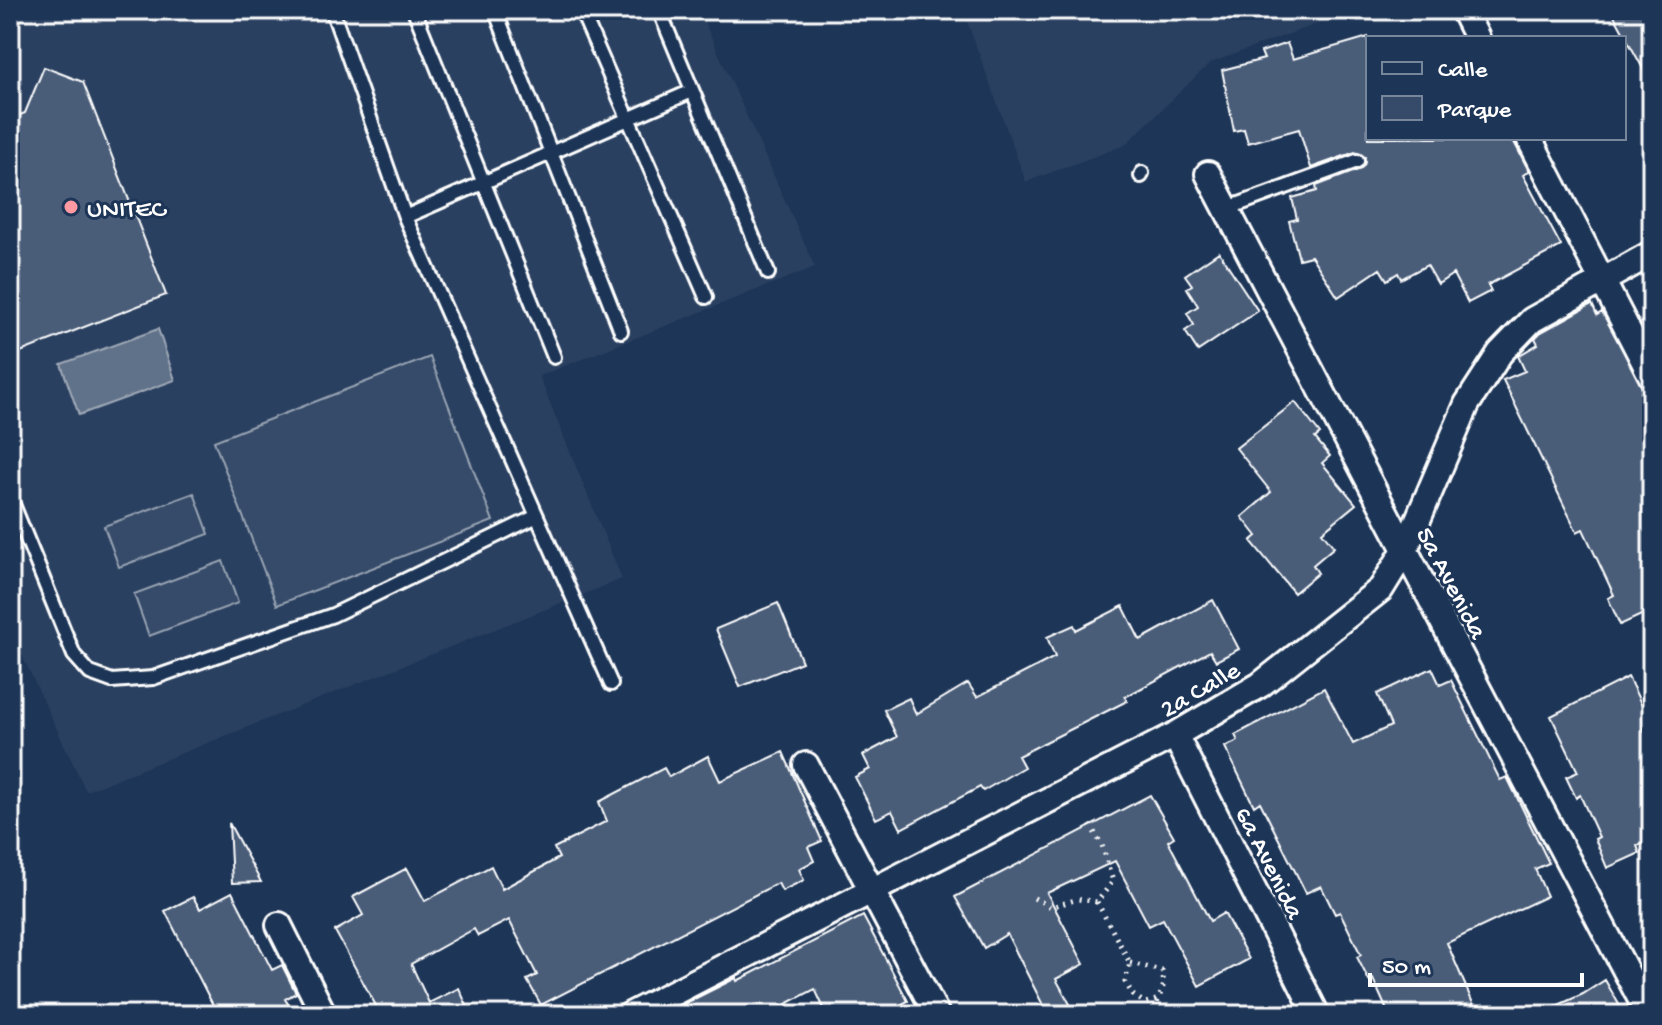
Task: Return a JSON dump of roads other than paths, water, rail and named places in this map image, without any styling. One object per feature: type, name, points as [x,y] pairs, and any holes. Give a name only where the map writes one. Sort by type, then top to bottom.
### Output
[{"type":"street","points":[[1463,10],[1476,36]]},
{"type":"street","points":[[1530,140],[1652,377]]},
{"type":"street","name":"5a Avenida","points":[[1208,174],[1649,1015]]},
{"type":"street","name":"2a Calle","points":[[630,1015],[1175,735],[1260,685],[1381,589],[1405,550],[1467,404],[1500,353],[1532,320],[1652,253]]},
{"type":"street","name":"6a Avenida","points":[[1175,735],[1317,1015]]},
{"type":"street","points":[[806,765],[937,1015]]},
{"type":"street","points":[[279,925],[324,1015]]},
{"type":"lane","points":[[332,10],[405,217],[611,684]]},
{"type":"lane","points":[[414,10],[554,357]]},
{"type":"lane","points":[[495,10],[621,331]]},
{"type":"lane","points":[[581,10],[706,297]]},
{"type":"lane","points":[[659,10],[768,273]]},
{"type":"lane","points":[[405,217],[692,91]]},
{"type":"lane","points":[[1226,209],[1357,161]]},
{"type":"lane","points":[[10,497],[74,655],[90,673],[112,681],[153,678],[333,615],[537,516]]},
{"type":"place","name":"UNITEC","points":[[71,207]]}]
